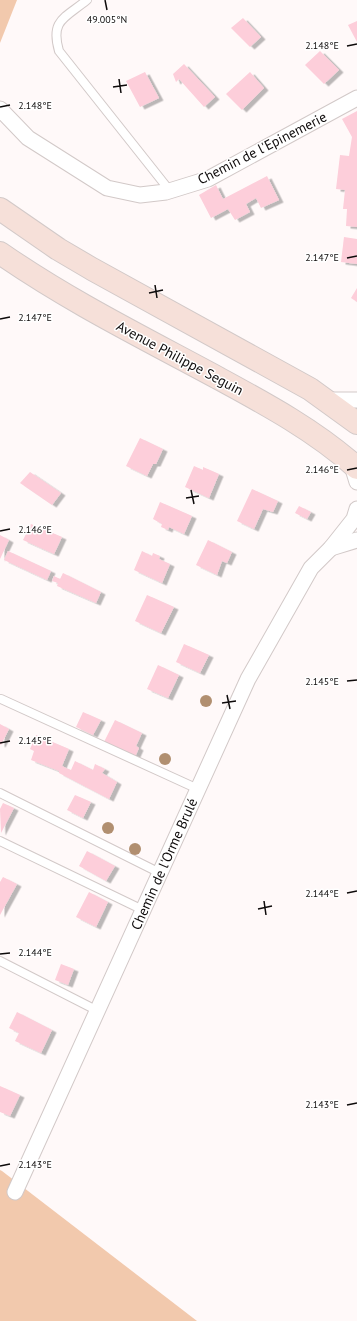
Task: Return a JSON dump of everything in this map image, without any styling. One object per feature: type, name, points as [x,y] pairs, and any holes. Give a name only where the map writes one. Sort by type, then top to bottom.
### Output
[{"type":"main road","points":[[0,209],[58,249],[260,361],[326,400],[357,423]]},
{"type":"main road","name":"Avenue Philippe Seguin","points":[[0,253],[81,304],[248,394],[307,429],[355,471]]},
{"type":"street","name":"Chemin de l'Epinemerie","points":[[0,109],[28,138],[107,188],[140,195],[170,191],[208,179],[357,98]]},
{"type":"street","points":[[326,400],[357,400]]},
{"type":"street","name":"Chemin de l'Orme Brulé","points":[[15,1192],[248,679],[311,568],[332,548],[354,519],[357,509]]},
{"type":"street","name":"Chemin de l'Orme Brulé","points":[[332,548],[357,540]]},
{"type":"lane","points":[[87,0],[58,24],[55,37],[58,51],[170,191]]},
{"type":"lane","points":[[1,699],[198,789]]},
{"type":"lane","points":[[0,793],[160,873]]},
{"type":"lane","points":[[0,840],[143,910]]},
{"type":"lane","points":[[0,961],[98,1011]]},
{"type":"shaded area","points":[[0,0],[17,0],[0,43]]},
{"type":"shaded area","points":[[0,1170],[2,1171],[197,1321],[0,1321]]},
{"type":"building","points":[[243,18],[261,37],[250,47],[231,28]]},
{"type":"building","points":[[357,21],[357,42],[348,25]]},
{"type":"building","points":[[320,51],[339,70],[324,84],[305,65]]},
{"type":"building","points":[[184,64],[215,97],[204,107],[179,79],[176,82],[173,74]]},
{"type":"building","points":[[145,72],[159,98],[140,107],[126,81]]},
{"type":"building","points":[[250,72],[264,88],[242,110],[226,94]]},
{"type":"building","points":[[357,111],[357,227],[346,226],[347,209],[343,209],[345,190],[336,189],[340,155],[349,156],[352,137],[342,119]]},
{"type":"building","points":[[267,176],[279,200],[261,208],[256,198],[246,204],[250,212],[235,220],[228,209],[211,218],[199,195],[216,185],[223,199]]},
{"type":"building","points":[[344,237],[357,239],[357,264],[341,262]]},
{"type":"building","points":[[357,288],[357,302],[351,298]]},
{"type":"building","points":[[140,438],[163,449],[156,464],[153,464],[147,476],[126,466]]},
{"type":"building","points":[[194,466],[203,470],[203,467],[219,474],[209,498],[185,487]]},
{"type":"building","points":[[30,472],[61,493],[52,505],[20,483]]},
{"type":"building","points":[[252,489],[278,501],[273,512],[263,509],[254,529],[237,521]]},
{"type":"building","points":[[160,502],[192,516],[184,534],[169,527],[168,530],[161,527],[162,524],[153,519]]},
{"type":"building","points":[[299,506],[311,512],[307,519],[295,513]]},
{"type":"building","points":[[31,524],[62,537],[54,554],[23,540]]},
{"type":"building","points":[[0,535],[9,540],[0,559]]},
{"type":"building","points":[[208,540],[232,552],[227,563],[222,561],[217,575],[196,565]]},
{"type":"building","points":[[8,551],[51,571],[47,580],[4,560]]},
{"type":"building","points":[[142,551],[152,556],[153,553],[160,556],[159,559],[170,564],[162,583],[134,570]]},
{"type":"building","points":[[63,573],[101,592],[96,603],[57,586],[58,583],[52,581],[54,576],[60,579]]},
{"type":"building","points":[[147,595],[174,607],[161,633],[135,621]]},
{"type":"building","points":[[184,644],[209,655],[200,673],[176,662]]},
{"type":"building","points":[[158,665],[179,675],[168,698],[147,689]]},
{"type":"building","points":[[83,712],[101,720],[93,735],[76,727]]},
{"type":"building","points":[[115,720],[142,733],[136,746],[139,748],[135,757],[104,742]]},
{"type":"building","points":[[0,724],[9,729],[1,745],[0,744]]},
{"type":"building","points":[[36,735],[69,749],[62,766],[66,768],[71,770],[75,761],[93,770],[95,764],[105,769],[102,773],[117,782],[109,799],[59,773],[59,771],[31,760],[34,751],[30,749]]},
{"type":"building","points":[[75,795],[91,802],[83,818],[67,810]]},
{"type":"building","points":[[3,803],[14,808],[1,833],[0,809]]},
{"type":"building","points":[[87,851],[115,866],[106,881],[79,866]]},
{"type":"building","points":[[3,877],[17,884],[0,915],[0,882]]},
{"type":"building","points":[[89,892],[108,902],[96,927],[76,917]]},
{"type":"building","points":[[61,964],[74,969],[68,985],[55,980]]},
{"type":"building","points":[[17,1012],[52,1030],[41,1053],[15,1041],[19,1033],[9,1028]]},
{"type":"building","points":[[0,1086],[20,1095],[10,1116],[0,1112]]}]
